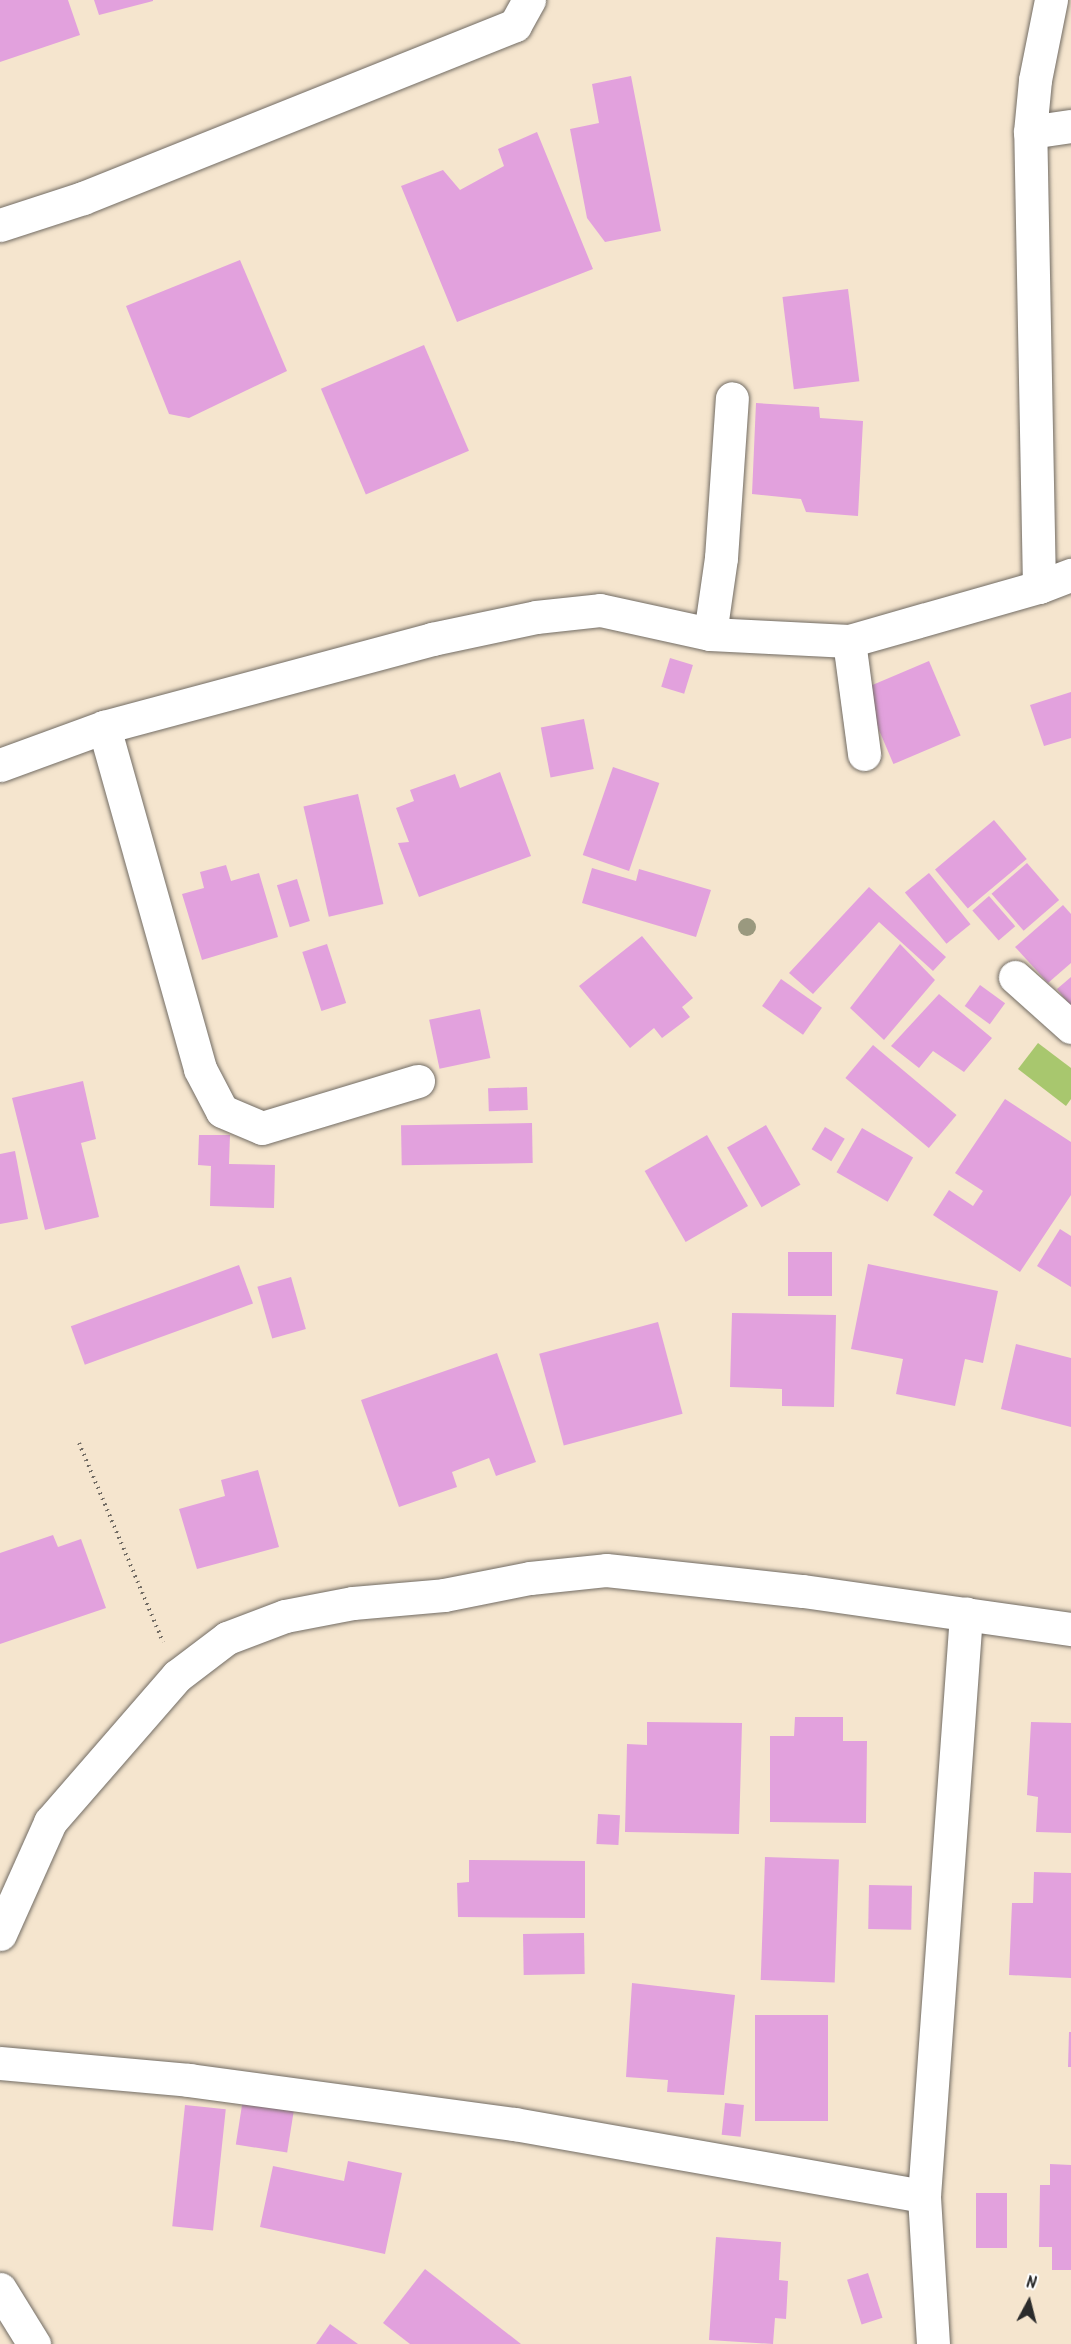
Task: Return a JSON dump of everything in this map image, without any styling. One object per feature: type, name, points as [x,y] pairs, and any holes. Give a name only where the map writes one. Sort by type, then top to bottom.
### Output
[{"type":"street","points":[[0,225],[83,198],[515,25],[529,0]]},
{"type":"street","points":[[1039,587],[1030,132],[1035,80],[1050,0]]},
{"type":"street","points":[[1030,132],[1071,126]]},
{"type":"street","points":[[710,634],[721,558],[732,398]]},
{"type":"street","points":[[0,765],[104,727],[432,639],[536,617],[600,610],[710,634],[849,640],[1039,587],[1071,575]]},
{"type":"street","points":[[849,640],[864,754]]},
{"type":"street","points":[[104,727],[200,1069],[222,1111],[262,1128],[418,1081]]},
{"type":"street","points":[[1015,977],[1071,1027]]},
{"type":"street","points":[[0,1934],[50,1822],[177,1676],[227,1638],[285,1616],[353,1603],[444,1595],[530,1578],[606,1570],[803,1591],[1071,1629]]},
{"type":"street","points":[[933,2344],[924,2196],[966,1614]]},
{"type":"street","points":[[0,2063],[189,2080],[515,2124],[924,2196]]},
{"type":"street","points":[[0,2289],[34,2344]]},
{"type":"path","points":[[80,1443],[177,1676]]},
{"type":"green space","points":[[1038,1043],[1071,1068],[1071,1099],[1066,1106],[1018,1069]]},
{"type":"building","points":[[0,0],[68,0],[80,35],[0,62]]},
{"type":"building","points":[[94,0],[153,0],[153,1],[99,15]]},
{"type":"building","points":[[631,76],[661,231],[605,242],[587,218],[570,129],[599,123],[592,84]]},
{"type":"building","points":[[537,132],[593,269],[457,322],[401,186],[443,170],[460,190],[504,166],[498,149]]},
{"type":"building","points":[[240,260],[287,371],[189,418],[169,414],[126,306]]},
{"type":"building","points":[[848,289],[859,381],[794,389],[782,297]]},
{"type":"building","points":[[424,345],[469,451],[366,495],[321,389]]},
{"type":"building","points":[[756,403],[819,407],[820,418],[863,421],[858,516],[806,512],[801,499],[752,494]]},
{"type":"building","points":[[670,658],[693,665],[684,694],[661,687]]},
{"type":"building","points":[[929,661],[961,736],[893,764],[862,690]]},
{"type":"building","points":[[1071,692],[1071,738],[1044,746],[1030,705]]},
{"type":"building","points":[[584,719],[594,769],[551,777],[541,727]]},
{"type":"building","points":[[613,767],[659,783],[629,871],[583,855]]},
{"type":"building","points":[[500,772],[531,856],[419,897],[398,843],[409,842],[396,808],[414,801],[410,790],[455,774],[460,788]]},
{"type":"building","points":[[358,794],[383,904],[329,917],[303,807]]},
{"type":"building","points":[[994,820],[1027,859],[968,909],[935,869]]},
{"type":"building","points":[[1027,863],[1059,900],[1024,931],[992,894]]},
{"type":"building","points":[[226,865],[231,881],[259,873],[278,937],[202,960],[182,894],[204,888],[200,872]]},
{"type":"building","points":[[592,868],[636,881],[639,869],[711,890],[696,937],[582,903]]},
{"type":"building","points":[[929,873],[971,924],[946,944],[905,893]]},
{"type":"building","points":[[297,879],[310,921],[290,927],[277,885]]},
{"type":"building","points":[[869,887],[946,957],[933,971],[879,922],[813,994],[789,973]]},
{"type":"building","points":[[989,896],[1015,926],[999,941],[972,910]]},
{"type":"building","points":[[1063,905],[1071,914],[1071,963],[1048,983],[1015,947]]},
{"type":"building","points":[[642,936],[693,998],[682,1007],[690,1017],[662,1038],[654,1028],[630,1048],[579,986]]},
{"type":"building","points":[[327,944],[346,1003],[321,1011],[302,952]]},
{"type":"building","points":[[900,944],[935,980],[884,1040],[850,1008]]},
{"type":"building","points":[[1071,977],[1071,1006],[1057,989]]},
{"type":"building","points":[[781,979],[822,1008],[803,1035],[762,1006]]},
{"type":"building","points":[[980,985],[1005,1003],[990,1024],[965,1006]]},
{"type":"building","points":[[939,994],[992,1038],[964,1072],[933,1051],[919,1068],[891,1046]]},
{"type":"building","points":[[480,1009],[490,1058],[440,1069],[429,1020]]},
{"type":"building","points":[[873,1045],[956,1115],[929,1148],[845,1078]]},
{"type":"building","points":[[83,1081],[96,1139],[81,1143],[99,1217],[45,1230],[12,1098]]},
{"type":"building","points":[[527,1087],[528,1110],[489,1111],[488,1088]]},
{"type":"building","points":[[1005,1099],[1071,1142],[1071,1195],[1020,1272],[933,1215],[949,1190],[973,1206],[983,1191],[955,1173]]},
{"type":"building","points":[[532,1123],[533,1163],[402,1165],[401,1125]]},
{"type":"building","points":[[766,1125],[801,1185],[762,1207],[727,1148]]},
{"type":"building","points":[[825,1127],[845,1139],[831,1161],[812,1149]]},
{"type":"building","points":[[862,1128],[913,1158],[888,1202],[836,1172]]},
{"type":"building","points":[[199,1135],[230,1135],[229,1164],[275,1165],[274,1208],[210,1206],[211,1166],[198,1165]]},
{"type":"building","points":[[707,1135],[748,1206],[686,1242],[645,1171]]},
{"type":"building","points":[[15,1151],[28,1219],[0,1224],[0,1154]]},
{"type":"building","points":[[1060,1229],[1071,1236],[1071,1287],[1037,1266]]},
{"type":"building","points":[[788,1252],[832,1252],[832,1296],[788,1296]]},
{"type":"building","points":[[868,1264],[998,1291],[983,1363],[965,1359],[955,1406],[896,1394],[903,1359],[851,1349]]},
{"type":"building","points":[[239,1265],[253,1304],[85,1365],[71,1326]]},
{"type":"building","points":[[291,1277],[306,1329],[272,1339],[257,1287]]},
{"type":"building","points":[[732,1313],[836,1315],[834,1407],[782,1406],[782,1389],[730,1387]]},
{"type":"building","points":[[658,1322],[683,1414],[564,1446],[539,1354]]},
{"type":"building","points":[[1016,1344],[1071,1358],[1071,1427],[1001,1409]]},
{"type":"building","points":[[497,1353],[536,1462],[496,1476],[489,1458],[452,1472],[457,1487],[399,1507],[361,1400]]},
{"type":"building","points":[[258,1470],[279,1547],[197,1569],[179,1509],[225,1496],[221,1480]]},
{"type":"building","points":[[53,1535],[58,1547],[81,1539],[106,1608],[0,1644],[0,1553]]},
{"type":"building","points":[[795,1717],[843,1717],[843,1741],[867,1741],[866,1823],[770,1822],[770,1736],[794,1736]]},
{"type":"building","points":[[647,1722],[742,1723],[739,1834],[625,1832],[627,1744],[647,1745]]},
{"type":"building","points":[[1031,1722],[1071,1723],[1071,1833],[1036,1832],[1038,1797],[1027,1795]]},
{"type":"building","points":[[598,1814],[620,1815],[618,1845],[596,1844]]},
{"type":"building","points":[[765,1857],[839,1860],[835,1983],[761,1980]]},
{"type":"building","points":[[469,1860],[585,1861],[585,1918],[458,1917],[457,1883],[469,1882]]},
{"type":"building","points":[[1034,1872],[1071,1873],[1071,1978],[1009,1975],[1012,1903],[1033,1903]]},
{"type":"building","points":[[869,1885],[912,1886],[911,1930],[868,1929]]},
{"type":"building","points":[[584,1933],[585,1974],[524,1975],[523,1934]]},
{"type":"building","points":[[632,1983],[735,1995],[724,2095],[667,2092],[668,2080],[626,2077]]},
{"type":"building","points":[[755,2015],[828,2015],[828,2121],[755,2121]]},
{"type":"building","points":[[1069,2032],[1071,2032],[1071,2067],[1068,2067]]},
{"type":"building","points":[[243,2099],[294,2107],[287,2153],[236,2144]]},
{"type":"building","points":[[725,2103],[744,2105],[741,2137],[722,2135]]},
{"type":"building","points":[[185,2105],[226,2109],[213,2231],[172,2226]]},
{"type":"building","points":[[348,2161],[402,2173],[385,2254],[260,2227],[273,2166],[344,2181]]},
{"type":"building","points":[[1050,2164],[1071,2165],[1071,2270],[1052,2270],[1052,2247],[1039,2247],[1040,2185],[1050,2185]]},
{"type":"building","points":[[976,2193],[1007,2193],[1007,2248],[976,2248]]},
{"type":"building","points":[[716,2237],[781,2242],[779,2280],[788,2281],[786,2319],[775,2318],[773,2344],[709,2340]]},
{"type":"building","points":[[425,2269],[521,2344],[410,2344],[383,2323]]},
{"type":"building","points":[[868,2273],[883,2318],[862,2324],[847,2280]]},
{"type":"building","points":[[330,2324],[358,2344],[316,2344]]}]
